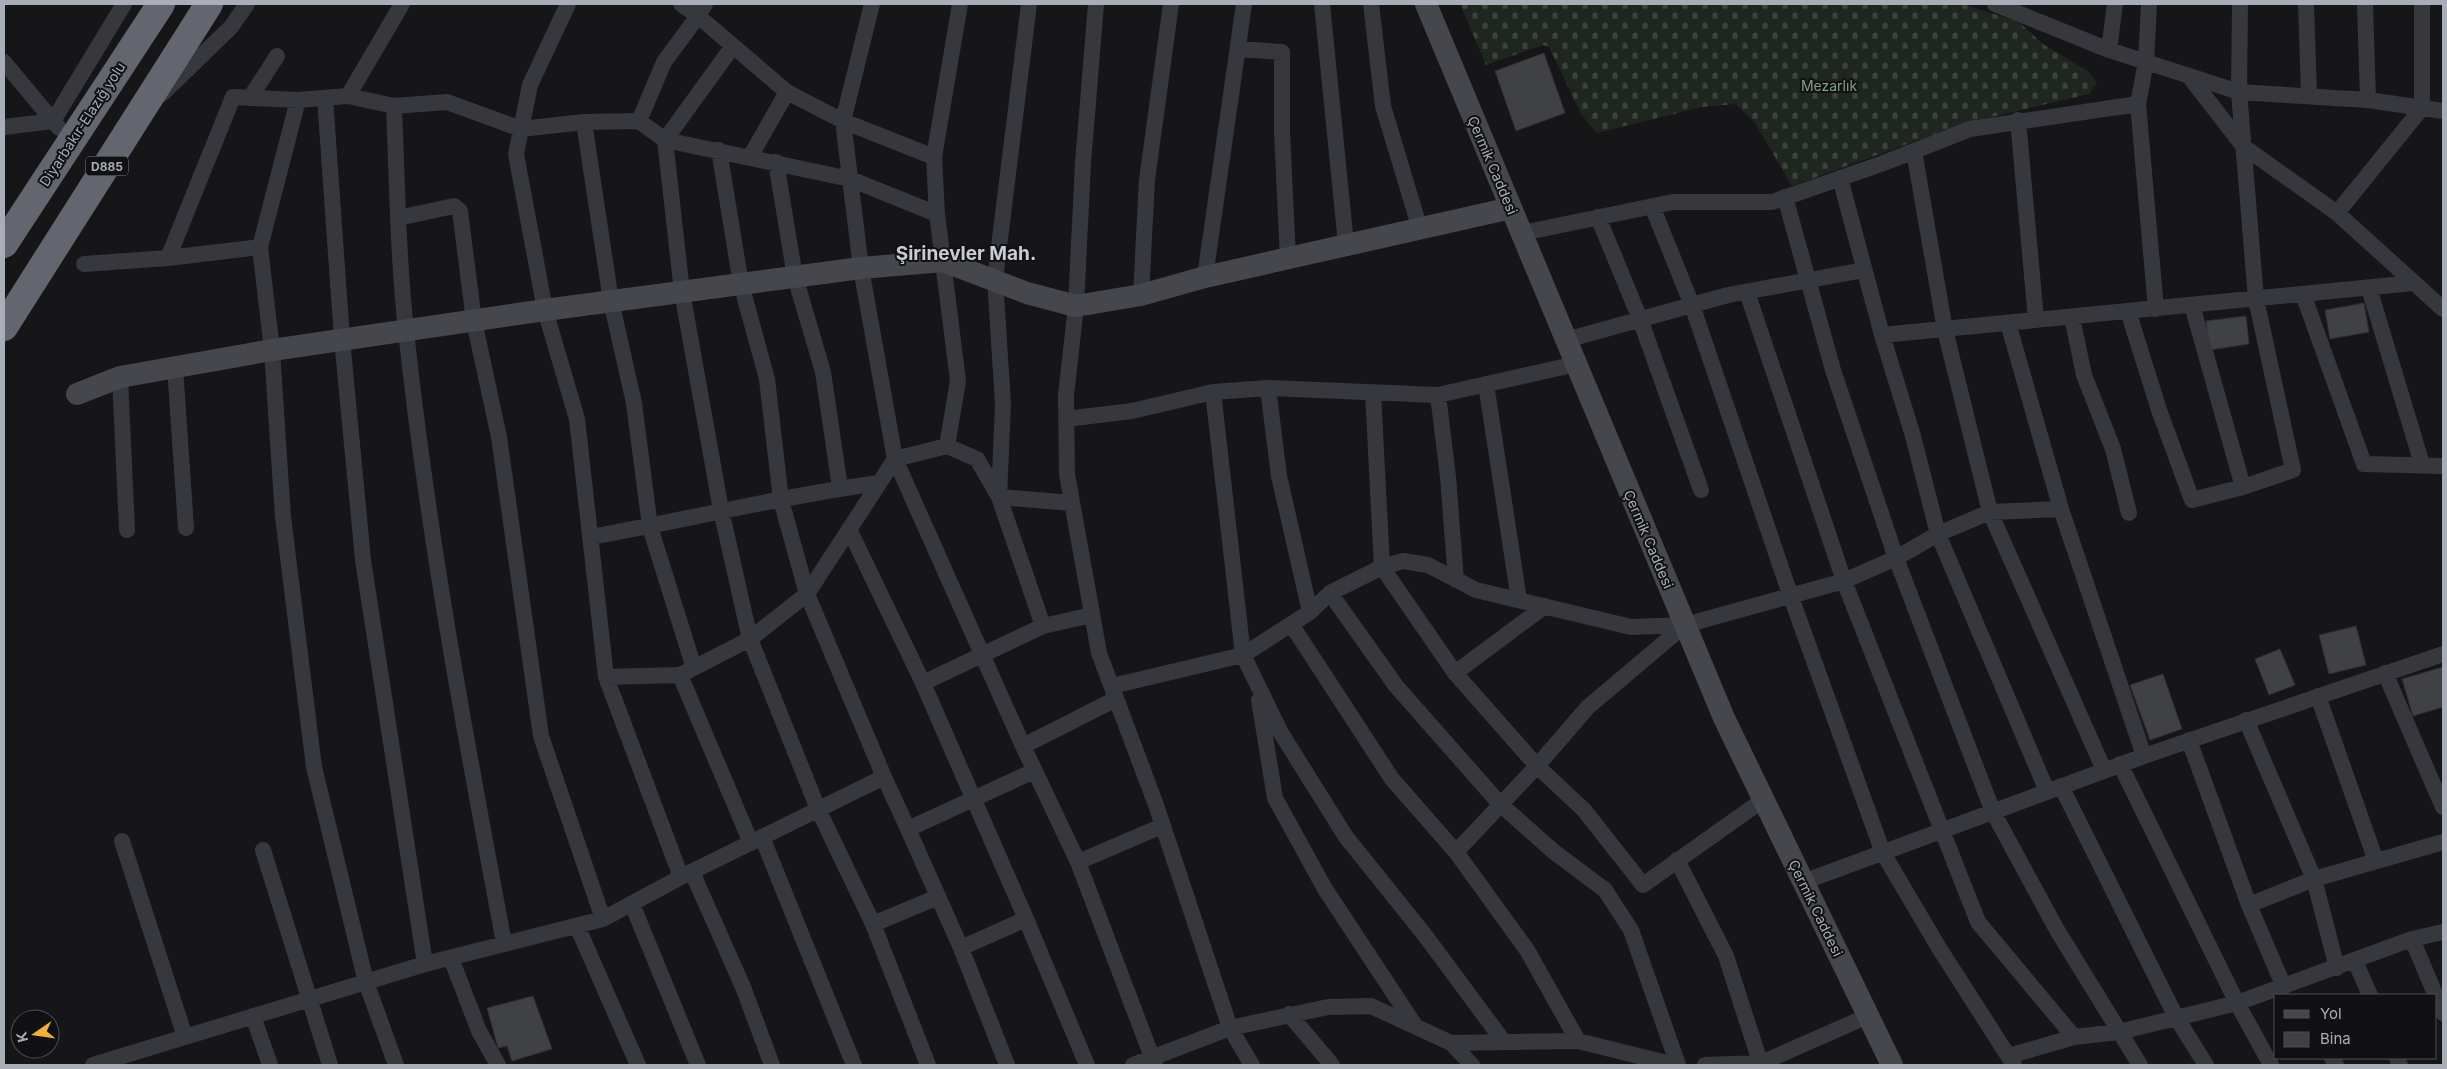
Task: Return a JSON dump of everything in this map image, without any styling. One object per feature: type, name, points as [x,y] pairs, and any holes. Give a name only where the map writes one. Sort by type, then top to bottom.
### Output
[{"type":"highway","name":"Diyarbakır-Elazığ yolu","points":[[4,244],[61,131],[161,4]]},
{"type":"highway","name":"D885","points":[[4,327],[210,4]]},
{"type":"street","points":[[61,131],[124,4]]},
{"type":"street","points":[[138,118],[231,27],[246,4]]},
{"type":"street","points":[[348,96],[402,4]]},
{"type":"street","points":[[568,4],[530,85],[516,154],[545,310],[577,419],[606,677],[687,874],[743,987],[772,1065]]},
{"type":"street","points":[[681,4],[701,10],[733,46],[787,92],[843,121],[934,156]]},
{"type":"street","points":[[872,4],[843,121],[861,268],[895,460],[1034,771],[1078,862],[1153,1061]]},
{"type":"street","points":[[947,446],[958,381],[937,214],[934,156],[960,4]]},
{"type":"street","points":[[999,497],[1003,404],[994,280],[1030,4]]},
{"type":"street","points":[[1096,4],[1083,163],[1076,306],[1066,395],[1067,474],[1099,653],[1162,826],[1230,1028],[1252,1065]]},
{"type":"street","points":[[1141,294],[1147,180],[1171,4]]},
{"type":"street","points":[[1205,277],[1244,4]]},
{"type":"street","points":[[1322,4],[1346,244]]},
{"type":"street","points":[[1371,4],[1383,106],[1420,229]]},
{"type":"street","name":"Çermik Caddesi","points":[[1426,4],[1724,718],[1892,1065]]},
{"type":"street","points":[[1995,4],[2109,50],[2239,92],[2368,100],[2443,111]]},
{"type":"street","points":[[2109,50],[2115,4]]},
{"type":"street","points":[[2149,4],[2146,62],[2138,104],[2156,309]]},
{"type":"street","points":[[2128,312],[2159,410],[2192,500],[2243,488],[2293,470],[2256,299],[2239,92],[2240,4]]},
{"type":"street","points":[[2306,4],[2309,95]]},
{"type":"street","points":[[2365,4],[2368,100]]},
{"type":"street","points":[[2338,213],[2422,108],[2422,4]]},
{"type":"street","points":[[639,121],[664,62],[701,10]]},
{"type":"street","points":[[733,46],[665,140],[682,292],[721,510],[750,639],[818,810],[873,924],[928,1065]]},
{"type":"street","points":[[1238,49],[1282,52],[1282,132],[1288,259]]},
{"type":"street","points":[[250,98],[277,56]]},
{"type":"street","points":[[4,62],[61,131]]},
{"type":"street","points":[[2189,76],[2244,147],[2338,213],[2442,311]]},
{"type":"street","points":[[750,157],[787,92]]},
{"type":"street","points":[[168,258],[234,97],[298,100],[348,96],[394,106],[447,102],[521,129],[584,122],[639,121],[665,140],[850,179],[937,214]]},
{"type":"street","points":[[325,98],[342,340],[363,560],[425,964]]},
{"type":"street","points":[[298,100],[260,247],[272,350],[283,517],[314,767],[366,982],[396,1065]]},
{"type":"street","points":[[1522,233],[1674,202],[1772,202],[1914,151],[1970,128],[2138,104]]},
{"type":"street","points":[[394,106],[398,218],[406,330],[436,556],[467,748],[504,943]]},
{"type":"street","points":[[2018,120],[2036,320]]},
{"type":"street","points":[[584,122],[611,302],[634,402],[650,526],[687,672],[854,1065]]},
{"type":"street","points":[[4,127],[61,131]]},
{"type":"street","points":[[719,150],[741,284],[767,379],[781,500],[807,594],[884,777],[961,948],[1008,1065]]},
{"type":"street","points":[[1914,151],[1945,330],[1990,512],[2104,770]]},
{"type":"street","points":[[776,162],[795,277],[823,372],[840,488]]},
{"type":"street","points":[[1840,178],[1882,336],[1914,436],[1938,534],[2054,789],[2176,1017],[2206,1065]]},
{"type":"street","points":[[1785,197],[1833,370],[1896,558],[1993,812],[2057,930],[2140,1065]]},
{"type":"street","points":[[398,218],[454,206],[460,211],[474,320],[499,438],[542,736],[603,919]]},
{"type":"street","points":[[1652,206],[1692,305],[1791,597],[1883,853],[1939,948],[2012,1060],[2074,1038],[2119,1032],[2237,1003],[2284,988],[2303,989],[2337,968],[2412,939],[2443,932]]},
{"type":"street","points":[[77,394],[120,377],[272,350],[545,310],[861,268],[943,261],[1027,293],[1076,306],[1141,294],[1346,244],[1511,208]]},
{"type":"street","points":[[1598,217],[1640,319],[1701,490]]},
{"type":"street","points":[[84,264],[168,258],[260,247]]},
{"type":"street","points":[[1566,340],[1692,305],[1747,292],[1864,270]]},
{"type":"street","points":[[1882,336],[2413,283]]},
{"type":"street","points":[[2369,288],[2422,464]]},
{"type":"street","points":[[1747,292],[1844,581],[1978,922],[2074,1038]]},
{"type":"street","points":[[2303,294],[2364,464],[2443,466]]},
{"type":"street","points":[[2192,306],[2243,488]]},
{"type":"street","points":[[2072,317],[2084,375],[2113,449],[2129,513]]},
{"type":"street","points":[[2008,323],[2061,509],[2144,756]]},
{"type":"street","points":[[1066,419],[1132,411],[1213,392],[1268,388],[1438,395],[1576,364]]},
{"type":"street","points":[[175,367],[186,528]]},
{"type":"street","points":[[120,377],[127,530]]},
{"type":"street","points":[[1486,384],[1519,600]]},
{"type":"street","points":[[1268,388],[1279,476],[1310,612]]},
{"type":"street","points":[[1213,392],[1243,654],[1281,733],[1346,837],[1424,934],[1504,1042]]},
{"type":"street","points":[[1372,392],[1382,566],[1455,673],[1537,766],[1584,810],[1643,884],[1763,800]]},
{"type":"street","points":[[1438,395],[1448,477],[1456,580]]},
{"type":"street","points":[[606,677],[687,672],[750,639],[807,594],[895,460],[947,446],[977,460],[999,497],[1042,626]]},
{"type":"street","points":[[590,537],[840,488],[879,484]]},
{"type":"street","points":[[999,497],[1072,503]]},
{"type":"street","points":[[1023,746],[1114,692],[1243,654],[1310,612],[1330,593],[1382,566],[1403,561],[1428,565],[1476,590],[1631,627],[1685,625],[1844,581],[1896,558],[1938,534],[1990,512],[2061,509]]},
{"type":"street","points":[[850,529],[974,799],[1087,1065]]},
{"type":"street","points":[[1330,593],[1396,686],[1500,804],[1552,851],[1605,890],[1631,930],[1677,1065]]},
{"type":"street","points":[[1455,673],[1545,606]]},
{"type":"street","points":[[922,683],[1042,626],[1092,615]]},
{"type":"street","points":[[1291,624],[1392,779],[1456,852],[1527,950],[1578,1041]]},
{"type":"street","points":[[1456,852],[1537,766],[1588,707],[1685,625]]},
{"type":"street","points":[[1803,882],[2120,764],[2443,654]]},
{"type":"street","points":[[2385,673],[2443,807]]},
{"type":"street","points":[[1256,681],[1275,798],[1325,889],[1414,1024]]},
{"type":"street","points":[[2318,696],[2376,862]]},
{"type":"street","points":[[2246,720],[2314,879],[2337,968]]},
{"type":"street","points":[[2189,740],[2249,905],[2284,988]]},
{"type":"street","points":[[2120,764],[2237,1003],[2272,1065]]},
{"type":"street","points":[[908,828],[1034,771]]},
{"type":"street","points":[[93,1065],[425,964],[603,919],[687,874],[884,777]]},
{"type":"street","points":[[1078,862],[1162,826]]},
{"type":"street","points":[[122,841],[185,1037]]},
{"type":"street","points":[[2249,905],[2314,879],[2443,842]]},
{"type":"street","points":[[263,850],[330,1065]]},
{"type":"street","points":[[1677,860],[1726,956],[1761,1064]]},
{"type":"street","points":[[873,924],[938,897]]},
{"type":"street","points":[[632,904],[698,1065]]},
{"type":"street","points":[[961,948],[1026,919]]},
{"type":"street","points":[[577,926],[638,1065]]},
{"type":"street","points":[[2412,939],[2435,994]]},
{"type":"street","points":[[451,958],[479,1031],[498,1065]]},
{"type":"street","points":[[2355,961],[2370,994]]},
{"type":"street","points":[[2437,999],[2443,1013]]},
{"type":"street","points":[[1133,1065],[1153,1061],[1230,1028],[1328,1007],[1370,1006],[1414,1024],[1451,1043],[1472,1065]]},
{"type":"street","points":[[1289,1014],[1331,1065]]},
{"type":"street","points":[[253,1016],[270,1065]]},
{"type":"street","points":[[1705,1065],[1761,1064],[1868,1016]]},
{"type":"street","points":[[1451,1043],[1578,1041],[1677,1065]]},
{"type":"green space","name":"Mezarlık","points":[[1460,4],[1963,4],[2019,22],[2044,45],[2088,71],[2097,83],[2089,94],[1962,124],[1792,186],[1755,123],[1736,104],[1702,107],[1597,133],[1581,114],[1549,47],[1543,45],[1486,65]]},
{"type":"building","points":[[1544,53],[1565,113],[1516,131],[1495,71]]},
{"type":"building","points":[[2364,303],[2369,332],[2330,339],[2325,310]]},
{"type":"building","points":[[2246,316],[2249,344],[2210,350],[2206,321]]},
{"type":"building","points":[[2356,626],[2366,665],[2329,674],[2319,635]]},
{"type":"building","points":[[2280,649],[2295,685],[2269,695],[2255,659]]},
{"type":"building","points":[[2443,667],[2443,707],[2413,716],[2402,679]]},
{"type":"building","points":[[2163,674],[2182,729],[2150,740],[2130,685]]},
{"type":"building","points":[[533,996],[552,1049],[512,1061],[507,1046],[498,1048],[487,1008]]},
{"type":"district","name":"Şirinevler Mah.","points":[[966,253]]}]
